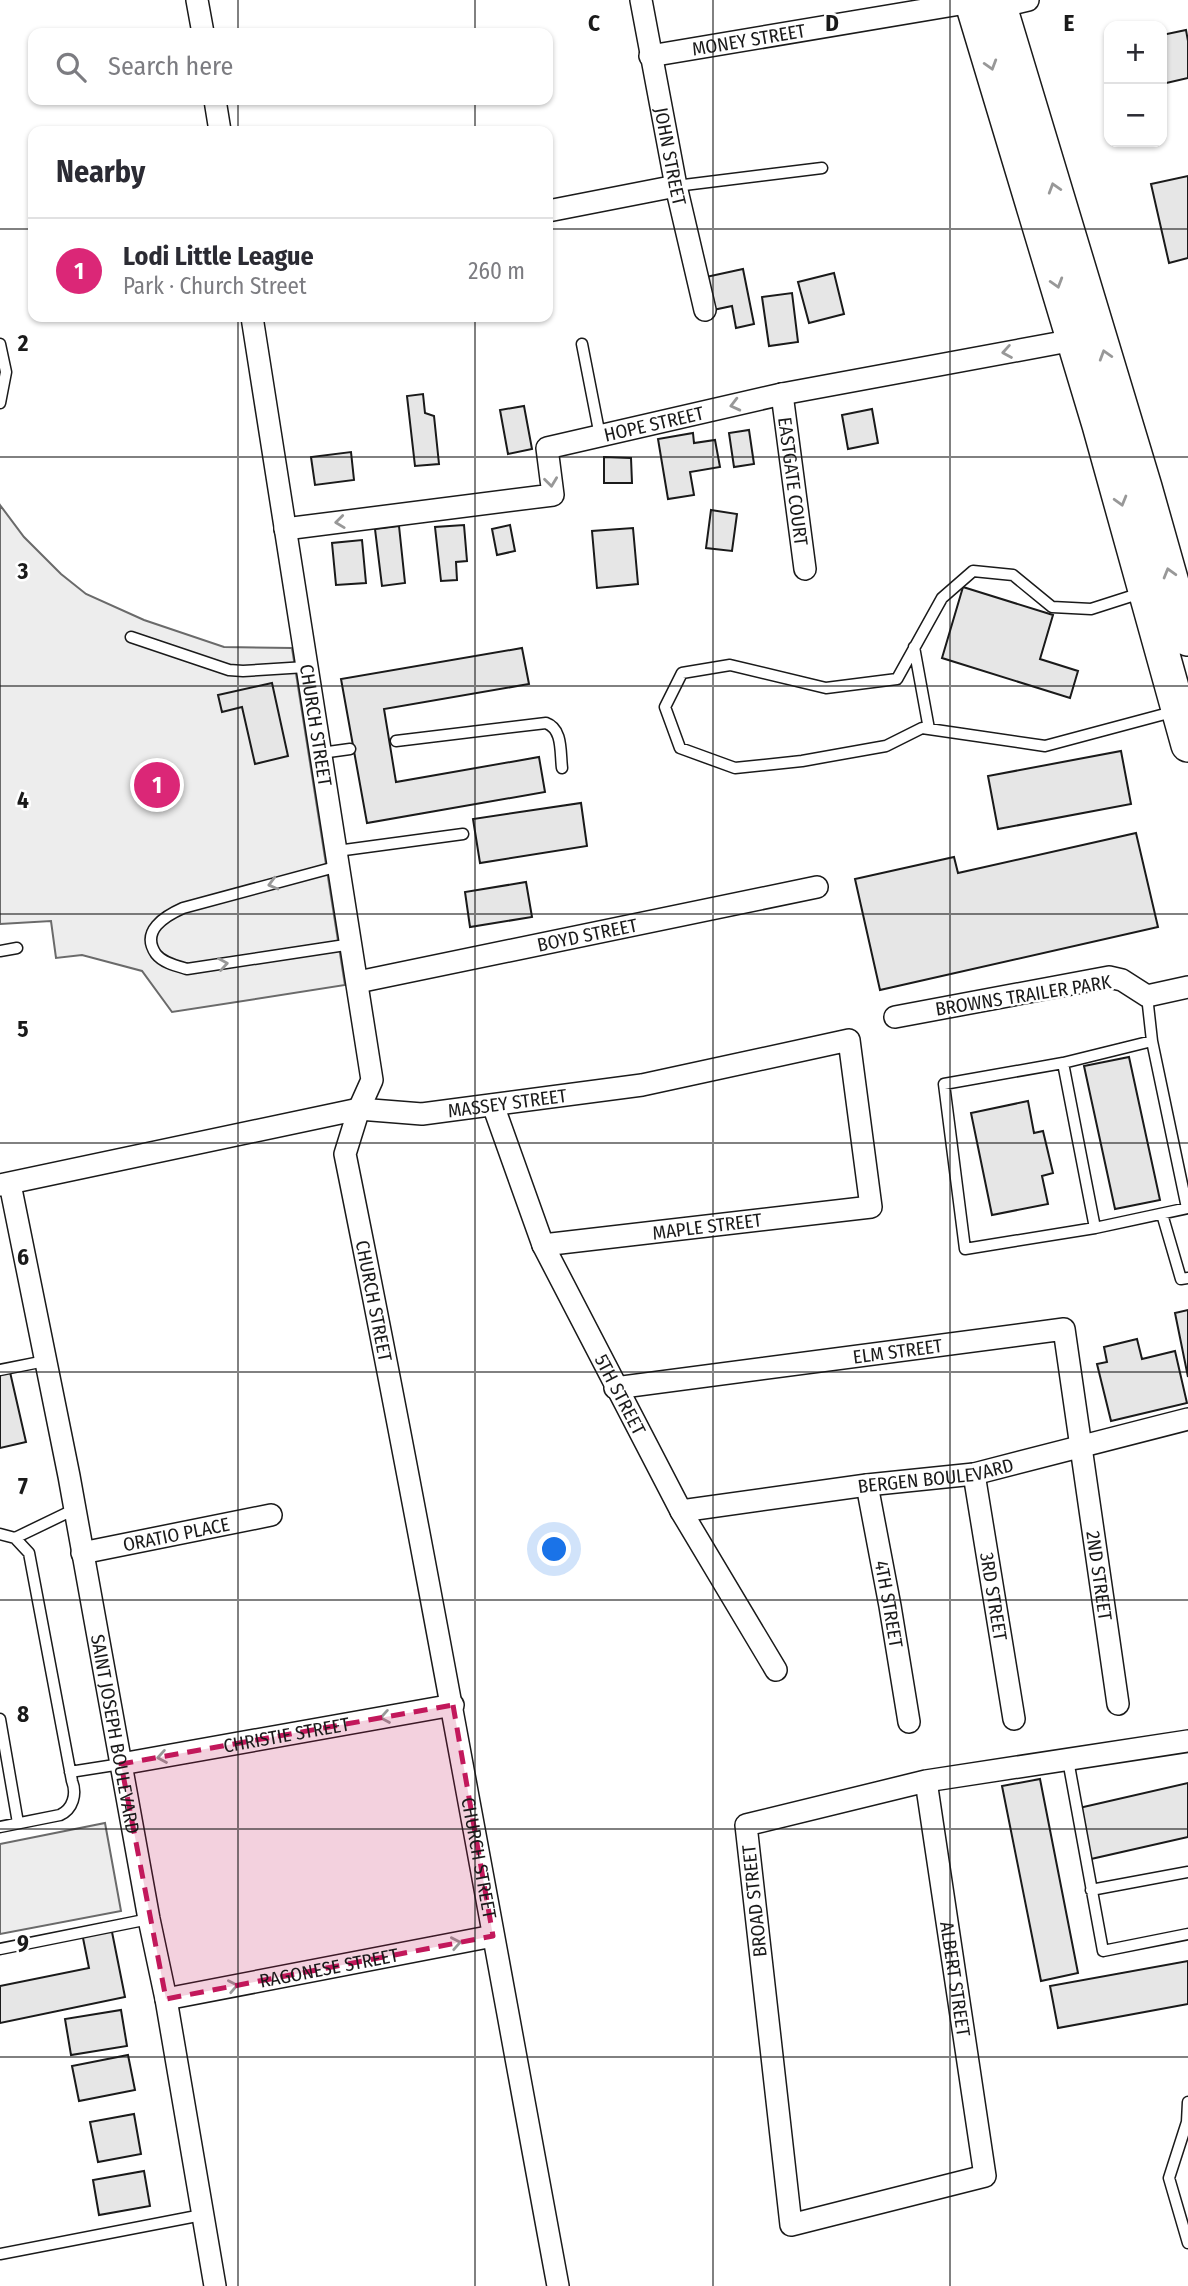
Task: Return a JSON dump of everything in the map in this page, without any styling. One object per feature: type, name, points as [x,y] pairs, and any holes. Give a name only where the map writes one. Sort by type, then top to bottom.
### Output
[{"type":"highway","points":[[994,2],[1074,340],[1188,745]]},
{"type":"highway","points":[[994,2],[1145,487],[1188,639]]},
{"type":"street","points":[[197,0],[202,28]]},
{"type":"street","name":"JOHN STREET","points":[[641,0],[676,186],[705,310]]},
{"type":"street","name":"MONEY STREET","points":[[650,56],[994,2]]},
{"type":"street","points":[[216,105],[219,126]]},
{"type":"street","points":[[553,210],[676,186]]},
{"type":"street","name":"CHURCH STREET","points":[[253,322],[372,1080],[359,1109],[345,1154],[453,1705],[558,2286]]},
{"type":"street","name":"HOPE STREET","points":[[285,529],[553,495],[547,448],[782,394],[1074,340]]},
{"type":"street","name":"EASTGATE COURT","points":[[782,394],[805,569]]},
{"type":"street","name":"BOYD STREET","points":[[358,982],[817,887]]},
{"type":"street","name":"BROWNS TRAILER PARK","points":[[895,1017],[1109,977],[1122,980],[1147,996]]},
{"type":"street","points":[[1147,996],[1188,988]]},
{"type":"street","name":"MASSEY STREET","points":[[5,1184],[359,1109],[422,1114],[493,1105],[642,1084],[849,1040],[871,1207]]},
{"type":"street","name":"5TH STREET","points":[[493,1105],[543,1245],[681,1511],[776,1670]]},
{"type":"street","name":"SAINT JOSEPH BOULEVARD","points":[[5,1184],[46,1361],[75,1509],[149,1919],[166,1999],[215,2286]]},
{"type":"street","name":"MAPLE STREET","points":[[543,1245],[871,1207]]},
{"type":"street","name":"ELM STREET","points":[[615,1388],[1064,1329],[1081,1445]]},
{"type":"street","name":"BERGEN BOULEVARD","points":[[681,1511],[867,1485],[974,1474],[1188,1419]]},
{"type":"street","name":"2ND STREET","points":[[1081,1445],[1118,1704]]},
{"type":"street","name":"3RD STREET","points":[[974,1474],[1014,1719]]},
{"type":"street","name":"4TH STREET","points":[[867,1485],[909,1722]]},
{"type":"street","name":"ORATIO PLACE","points":[[82,1553],[271,1515]]},
{"type":"street","name":"CHRISTIE STREET","points":[[121,1764],[453,1705]]},
{"type":"street","name":"BROAD STREET","points":[[985,2176],[791,2225],[746,1825],[926,1782],[1188,1741]]},
{"type":"street","name":"ALBERT STREET","points":[[926,1782],[985,2176]]},
{"type":"street","name":"RAGONESE STREET","points":[[166,1999],[493,1936]]},
{"type":"lane","points":[[676,186],[822,167]]},
{"type":"lane","points":[[0,344],[6,372],[0,403]]},
{"type":"lane","points":[[582,344],[600,436]]},
{"type":"lane","points":[[1146,592],[1091,609],[1052,607],[1013,575],[973,571],[942,598],[897,679],[825,688],[730,665],[682,673],[665,707],[680,748],[735,768],[802,761],[886,746],[922,728],[1045,746],[1179,710]]},
{"type":"lane","points":[[131,638],[229,670],[306,667]]},
{"type":"lane","points":[[914,648],[929,729]]},
{"type":"lane","points":[[396,741],[546,723],[556,729],[559,737],[562,768]]},
{"type":"lane","points":[[321,753],[350,749]]},
{"type":"lane","points":[[352,944],[187,969],[167,963],[156,954],[152,939],[155,925],[167,915],[183,908],[338,858],[463,834]]},
{"type":"lane","points":[[0,951],[17,948]]},
{"type":"lane","points":[[1147,996],[1152,1041],[1187,1208],[1095,1228],[965,1249],[944,1084],[1063,1063],[1152,1041]]},
{"type":"lane","points":[[1063,1063],[1095,1228]]},
{"type":"lane","points":[[1162,1214],[1181,1279],[1188,1278]]},
{"type":"lane","points":[[0,1370],[46,1361]]},
{"type":"lane","points":[[15,1538],[75,1509]]},
{"type":"lane","points":[[0,1534],[15,1538],[29,1553],[75,1788],[74,1799],[67,1812],[0,1827]]},
{"type":"lane","points":[[0,1719],[18,1823]]},
{"type":"lane","points":[[1068,1760],[1103,1951],[1188,1934]]},
{"type":"lane","points":[[70,1772],[121,1764]]},
{"type":"lane","points":[[1091,1890],[1188,1872]]},
{"type":"lane","points":[[0,1948],[149,1919]]},
{"type":"lane","points":[[1188,2102],[1187,2122],[1169,2178],[1188,2243]]},
{"type":"lane","points":[[0,2255],[202,2215]]},
{"type":"highlighted area","points":[[453,1705],[493,1936],[166,1999],[121,1764]]},
{"type":"shaded area","points":[[0,505],[24,537],[61,574],[86,594],[144,620],[224,647],[292,648],[345,985],[172,1012],[142,971],[82,955],[56,958],[51,921],[0,924]]},
{"type":"shaded area","points":[[105,1823],[121,1911],[0,1934],[0,1844]]},
{"type":"building","points":[[1186,30],[1188,78],[1167,83],[1167,34]]},
{"type":"building","points":[[1188,176],[1188,258],[1169,263],[1151,184]]},
{"type":"building","points":[[743,269],[754,324],[736,328],[732,306],[713,310],[706,277]]},
{"type":"building","points":[[834,273],[844,314],[809,323],[798,282]]},
{"type":"building","points":[[792,293],[798,342],[769,346],[762,297]]},
{"type":"building","points":[[423,394],[425,413],[434,416],[439,464],[415,466],[407,396]]},
{"type":"building","points":[[524,406],[532,449],[508,454],[500,410]]},
{"type":"building","points":[[872,409],[878,443],[848,449],[842,415]]},
{"type":"building","points":[[749,430],[754,464],[734,467],[729,433]]},
{"type":"building","points":[[693,433],[694,443],[715,440],[720,467],[690,472],[694,495],[668,499],[658,439]]},
{"type":"building","points":[[351,452],[354,480],[315,485],[311,457]]},
{"type":"building","points":[[604,457],[631,458],[632,483],[604,483]]},
{"type":"building","points":[[711,510],[737,514],[732,551],[706,548]]},
{"type":"building","points":[[464,525],[467,561],[456,562],[457,580],[441,581],[435,527]]},
{"type":"building","points":[[510,525],[515,551],[497,555],[492,529]]},
{"type":"building","points":[[399,526],[405,583],[382,586],[375,529]]},
{"type":"building","points":[[633,528],[638,584],[597,588],[592,531]]},
{"type":"building","points":[[362,540],[366,583],[336,585],[332,543]]},
{"type":"building","points":[[963,587],[1053,615],[1040,659],[1078,671],[1070,698],[942,658]]},
{"type":"building","points":[[522,648],[529,684],[384,709],[396,782],[539,757],[545,792],[367,823],[341,679]]},
{"type":"building","points":[[272,683],[288,756],[255,764],[242,707],[222,712],[218,695]]},
{"type":"building","points":[[1121,751],[1131,804],[998,829],[988,776]]},
{"type":"building","points":[[581,803],[587,846],[480,863],[473,819]]},
{"type":"building","points":[[1136,833],[1158,927],[880,990],[855,879],[954,857],[958,873]]},
{"type":"building","points":[[526,882],[532,917],[470,927],[465,892]]},
{"type":"building","points":[[1129,1057],[1160,1200],[1115,1209],[1084,1066]]},
{"type":"building","points":[[1028,1101],[1034,1133],[1043,1131],[1053,1173],[1042,1176],[1048,1204],[992,1215],[971,1113]]},
{"type":"building","points":[[1188,1310],[1188,1377],[1175,1313]]},
{"type":"building","points":[[1137,1339],[1142,1359],[1175,1351],[1187,1403],[1111,1421],[1097,1364],[1107,1362],[1104,1347]]},
{"type":"building","points":[[10,1372],[26,1442],[0,1448],[0,1375]]},
{"type":"building","points":[[1040,1779],[1078,1973],[1041,1981],[1002,1786]]},
{"type":"building","points":[[1188,1783],[1188,1837],[1091,1859],[1079,1808]]},
{"type":"building","points":[[111,1927],[125,1997],[0,2023],[0,1986],[89,1968],[82,1933]]},
{"type":"building","points":[[1188,1961],[1188,2004],[1058,2028],[1050,1986]]},
{"type":"building","points":[[121,2010],[127,2046],[71,2055],[65,2019]]},
{"type":"building","points":[[128,2055],[135,2090],[79,2101],[72,2066]]},
{"type":"building","points":[[134,2114],[141,2154],[98,2162],[90,2122]]},
{"type":"building","points":[[144,2171],[150,2206],[99,2215],[93,2180]]},
{"type":"place","name":"Lodi Little League","points":[[157,785]]}]
